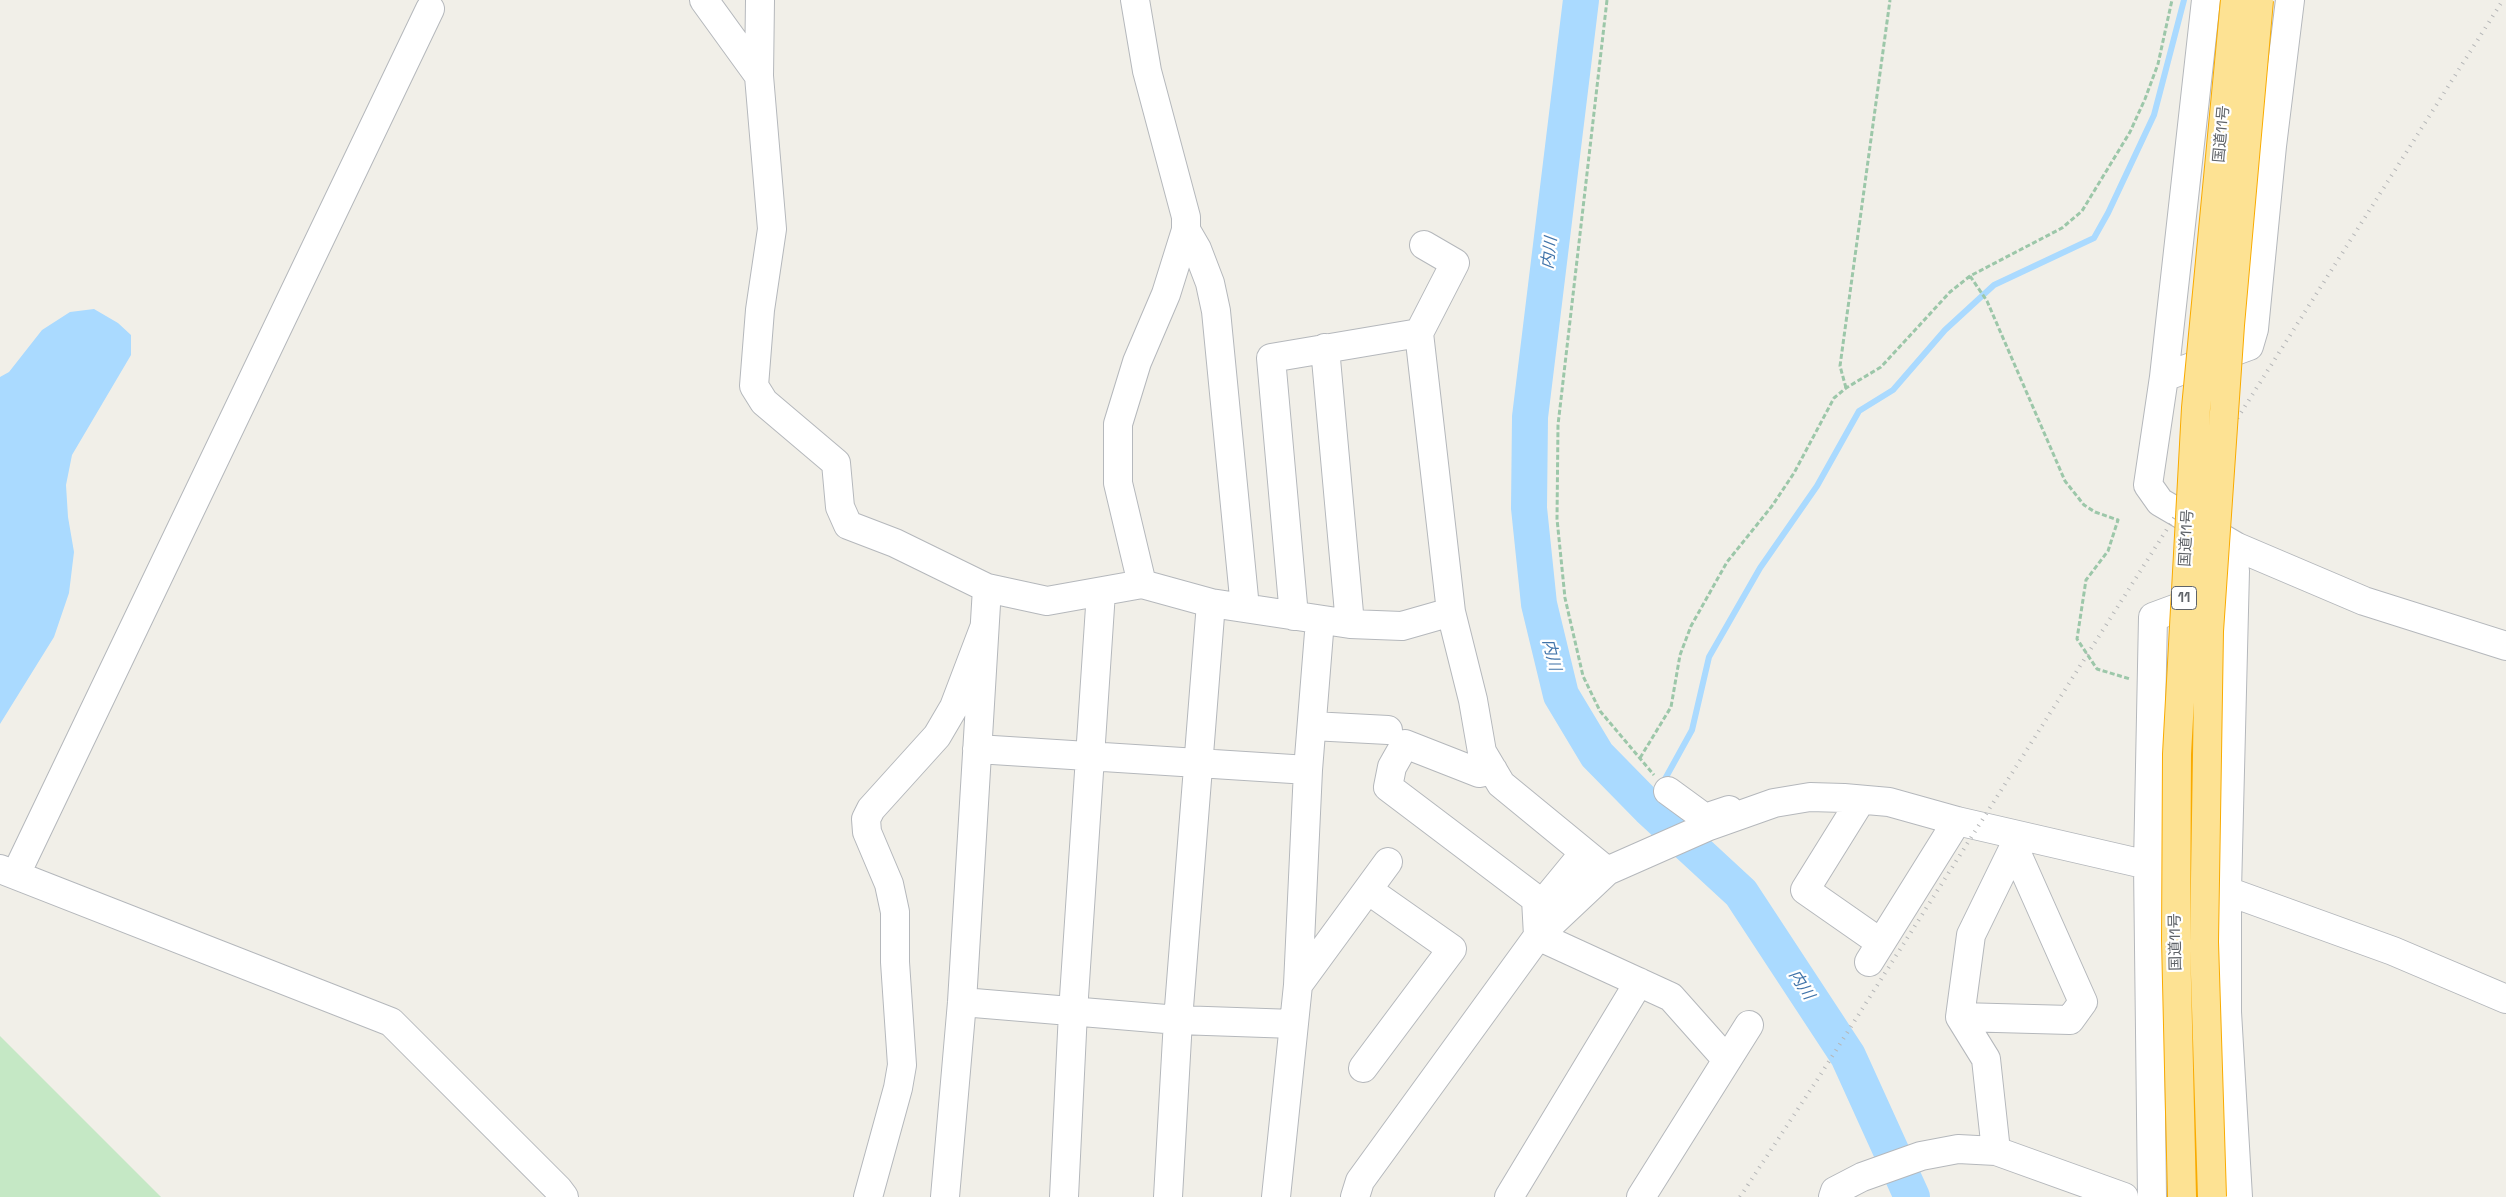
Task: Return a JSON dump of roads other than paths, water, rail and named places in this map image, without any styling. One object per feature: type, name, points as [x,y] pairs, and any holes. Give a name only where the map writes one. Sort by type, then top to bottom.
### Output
[{"type":"highway","name":"国道11号","points":[[2182,1197],[2176,940],[2177,754],[2196,408],[2234,0]]},
{"type":"highway","name":"国道11号","points":[[2212,1197],[2204,942],[2209,631],[2230,325],[2259,0]]},
{"type":"street","points":[[704,0],[759,76]]},
{"type":"street","points":[[760,0],[759,76],[772,229],[760,310],[754,386],[764,402],[836,463],[840,507],[848,525],[895,544],[987,588],[1047,601],[1142,584],[1211,603],[1350,624],[1402,626],[1451,612]]},
{"type":"street","points":[[1135,0],[1147,72],[1184,208],[1186,230],[1166,294],[1137,362],[1118,424],[1118,483],[1142,584]]},
{"type":"street","points":[[2206,0],[2164,377],[2148,485],[2160,502],[2237,547],[2364,601],[2506,646]]},
{"type":"street","points":[[2164,377],[2249,346],[2254,329],[2272,146],[2290,0]]},
{"type":"street","points":[[430,9],[8,871],[391,1022],[564,1197]]},
{"type":"street","points":[[1186,230],[1197,249],[1210,283],[1216,311],[1245,608]]},
{"type":"street","points":[[1424,245],[1455,262],[1419,333],[1451,612],[1473,700],[1482,752],[1501,784],[1608,871]]},
{"type":"street","points":[[1276,1197],[1298,985],[1308,770],[1312,726],[1307,618],[1271,358],[1419,333]]},
{"type":"street","points":[[1325,348],[1350,624]]},
{"type":"street","points":[[2237,547],[2234,587],[2233,711],[2227,891],[2228,1012],[2238,1197]]},
{"type":"street","points":[[2152,1197],[2148,865],[2153,617],[2234,587]]},
{"type":"street","points":[[945,1197],[962,1002],[987,588]]},
{"type":"street","points":[[1064,1197],[1073,1012],[1101,592]]},
{"type":"street","points":[[1168,1197],[1178,1020],[1211,603]]},
{"type":"street","points":[[868,1197],[898,1088],[902,1065],[895,962],[895,912],[889,884],[867,832],[866,819],[871,809],[936,736],[954,706],[984,628]]},
{"type":"street","points":[[1312,726],[1388,730]]},
{"type":"street","points":[[1493,770],[1479,773],[1405,744],[1392,767],[1388,787],[1536,899],[1538,936]]},
{"type":"street","points":[[977,749],[1308,770]]},
{"type":"street","points":[[1668,790],[1705,818],[1741,805],[1767,790],[1791,782],[1829,797]]},
{"type":"street","points":[[1355,1197],[1360,1181],[1538,936],[1608,871],[1709,826],[1774,803],[1810,797],[1889,802],[1957,821],[2016,841],[2148,865]]},
{"type":"street","points":[[1861,800],[1806,890],[1875,952],[1957,821]]},
{"type":"street","points":[[1996,1151],[1986,1059],[1960,1017],[1971,935],[2016,841]]},
{"type":"street","points":[[1960,1017],[2070,1020],[2083,1002],[2016,841]]},
{"type":"street","points":[[1538,909],[1584,853]]},
{"type":"street","points":[[1298,985],[1388,862]]},
{"type":"street","points":[[1364,1068],[1452,949],[1368,890]]},
{"type":"street","points":[[2227,891],[2393,951],[2506,1000]]},
{"type":"street","points":[[1538,936],[1671,998],[1727,1060]]},
{"type":"street","points":[[1509,1197],[1639,982]]},
{"type":"street","points":[[962,1002],[1178,1020],[1294,1024]]},
{"type":"street","points":[[1641,1197],[1749,1025]]},
{"type":"street","points":[[1832,1197],[1835,1192],[1862,1177],[1921,1156],[1958,1149],[1996,1151],[2124,1197]]},
{"type":"water","points":[[94,309],[118,323],[131,335],[131,355],[72,455],[66,485],[68,517],[74,552],[69,593],[54,637],[0,724],[0,377],[9,372],[42,330],[70,312]]},
{"type":"waterway","name":"内川","points":[[1581,0],[1530,417],[1529,508],[1539,604],[1561,695],[1597,755],[1649,808],[1741,893],[1848,1056],[1912,1197]]},
{"type":"waterway","points":[[1649,808],[1692,730],[1709,657],[1760,568],[1817,486],[1859,411],[1893,390],[1945,330],[1994,285],[2094,238],[2108,213],[2154,115],[2184,0]]},
{"type":"railway","points":[[1740,1197],[1819,1077],[2503,0]]}]
